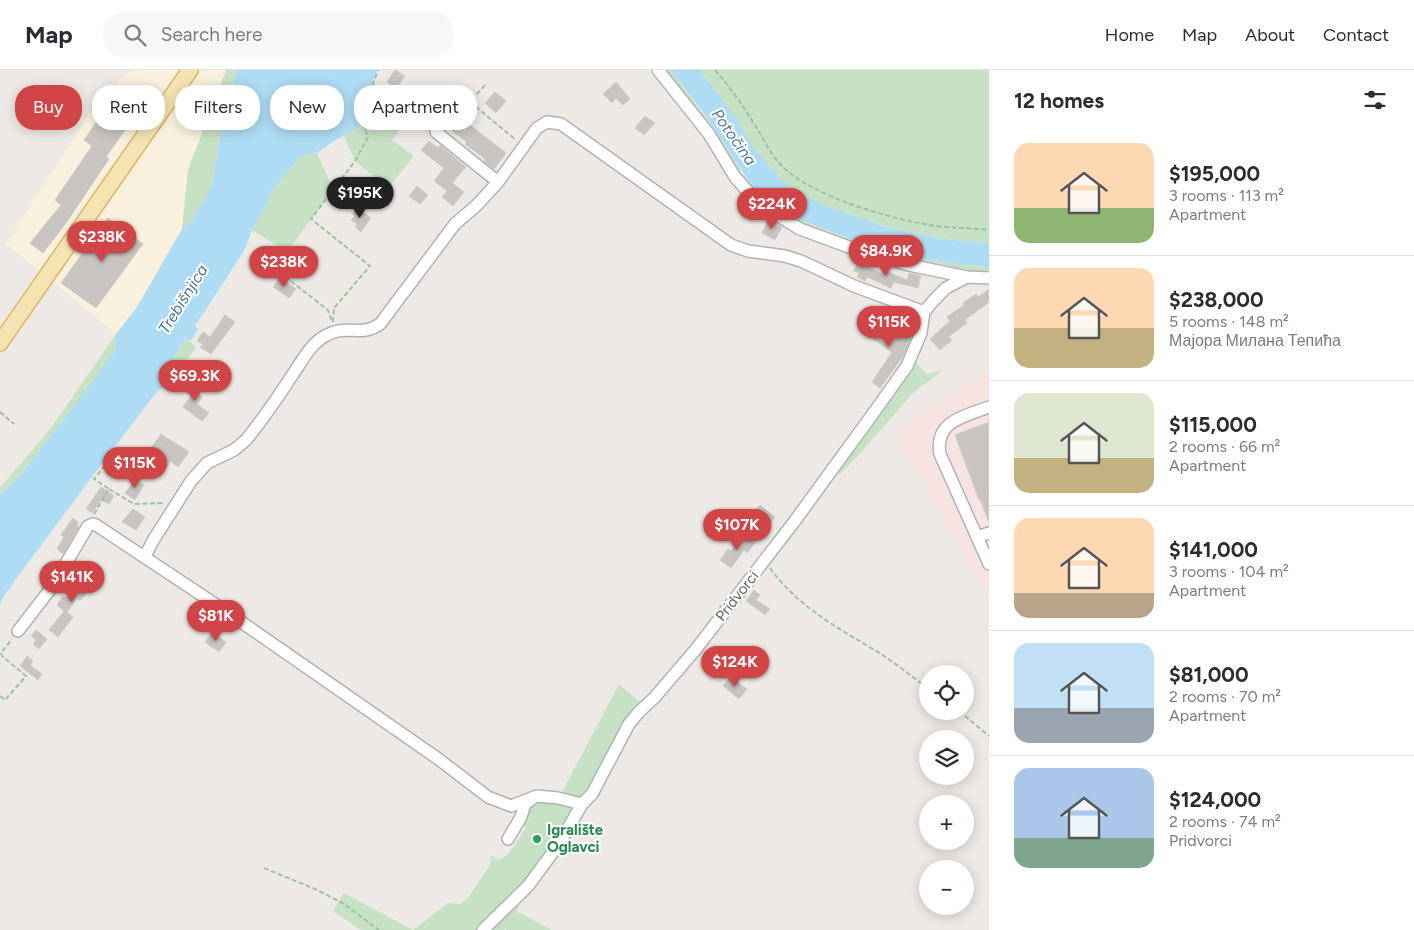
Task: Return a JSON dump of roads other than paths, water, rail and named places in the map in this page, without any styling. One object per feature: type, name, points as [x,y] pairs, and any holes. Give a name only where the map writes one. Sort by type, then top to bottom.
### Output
[{"type":"main road","points":[[0,343],[190,70]]},
{"type":"street","points":[[658,70],[709,134],[735,177],[758,203],[800,229],[849,247],[900,263],[967,278],[989,278]]},
{"type":"street","points":[[145,556],[191,481],[207,463],[234,450],[246,440],[314,344],[333,332],[342,330],[363,331],[373,329],[380,324],[455,224],[477,205],[498,182],[537,128],[547,122],[561,124],[594,149],[668,198],[731,245],[748,251],[784,256],[801,261],[854,286],[924,312],[946,288],[967,278]]},
{"type":"street","points":[[436,132],[498,182]]},
{"type":"street","name":"Pridvorci","points":[[484,930],[528,886],[559,844],[582,804],[592,794],[629,724],[688,659],[765,560],[907,366],[921,333],[924,312]]},
{"type":"street","points":[[987,410],[952,422],[944,429],[940,437],[939,446],[940,454],[989,564]]},
{"type":"street","points":[[18,632],[52,587],[88,526],[93,524],[145,556],[437,758],[488,797],[511,806],[537,796],[558,798],[582,804]]},
{"type":"street","points":[[977,537],[989,533]]},
{"type":"street","points":[[508,839],[521,817],[525,804],[537,796]]},
{"type":"water","name":"Trebišnjica","points":[[237,70],[377,70],[371,85],[354,85],[354,129],[317,153],[302,155],[271,191],[244,251],[195,326],[198,329],[191,341],[186,338],[174,357],[173,372],[168,382],[155,394],[110,453],[18,576],[2,599],[0,606],[0,495],[20,476],[115,350],[116,334],[137,307],[182,229],[191,222],[212,187],[222,130],[260,130],[260,85],[233,85]]},
{"type":"water","name":"Potočina","points":[[670,70],[700,70],[738,121],[752,146],[781,180],[797,192],[823,205],[889,228],[937,238],[989,244],[989,267],[926,259],[866,244],[826,230],[776,207],[749,180],[704,113]]},
{"type":"place","name":"Igralište Oglavci","points":[[537,839]]}]
